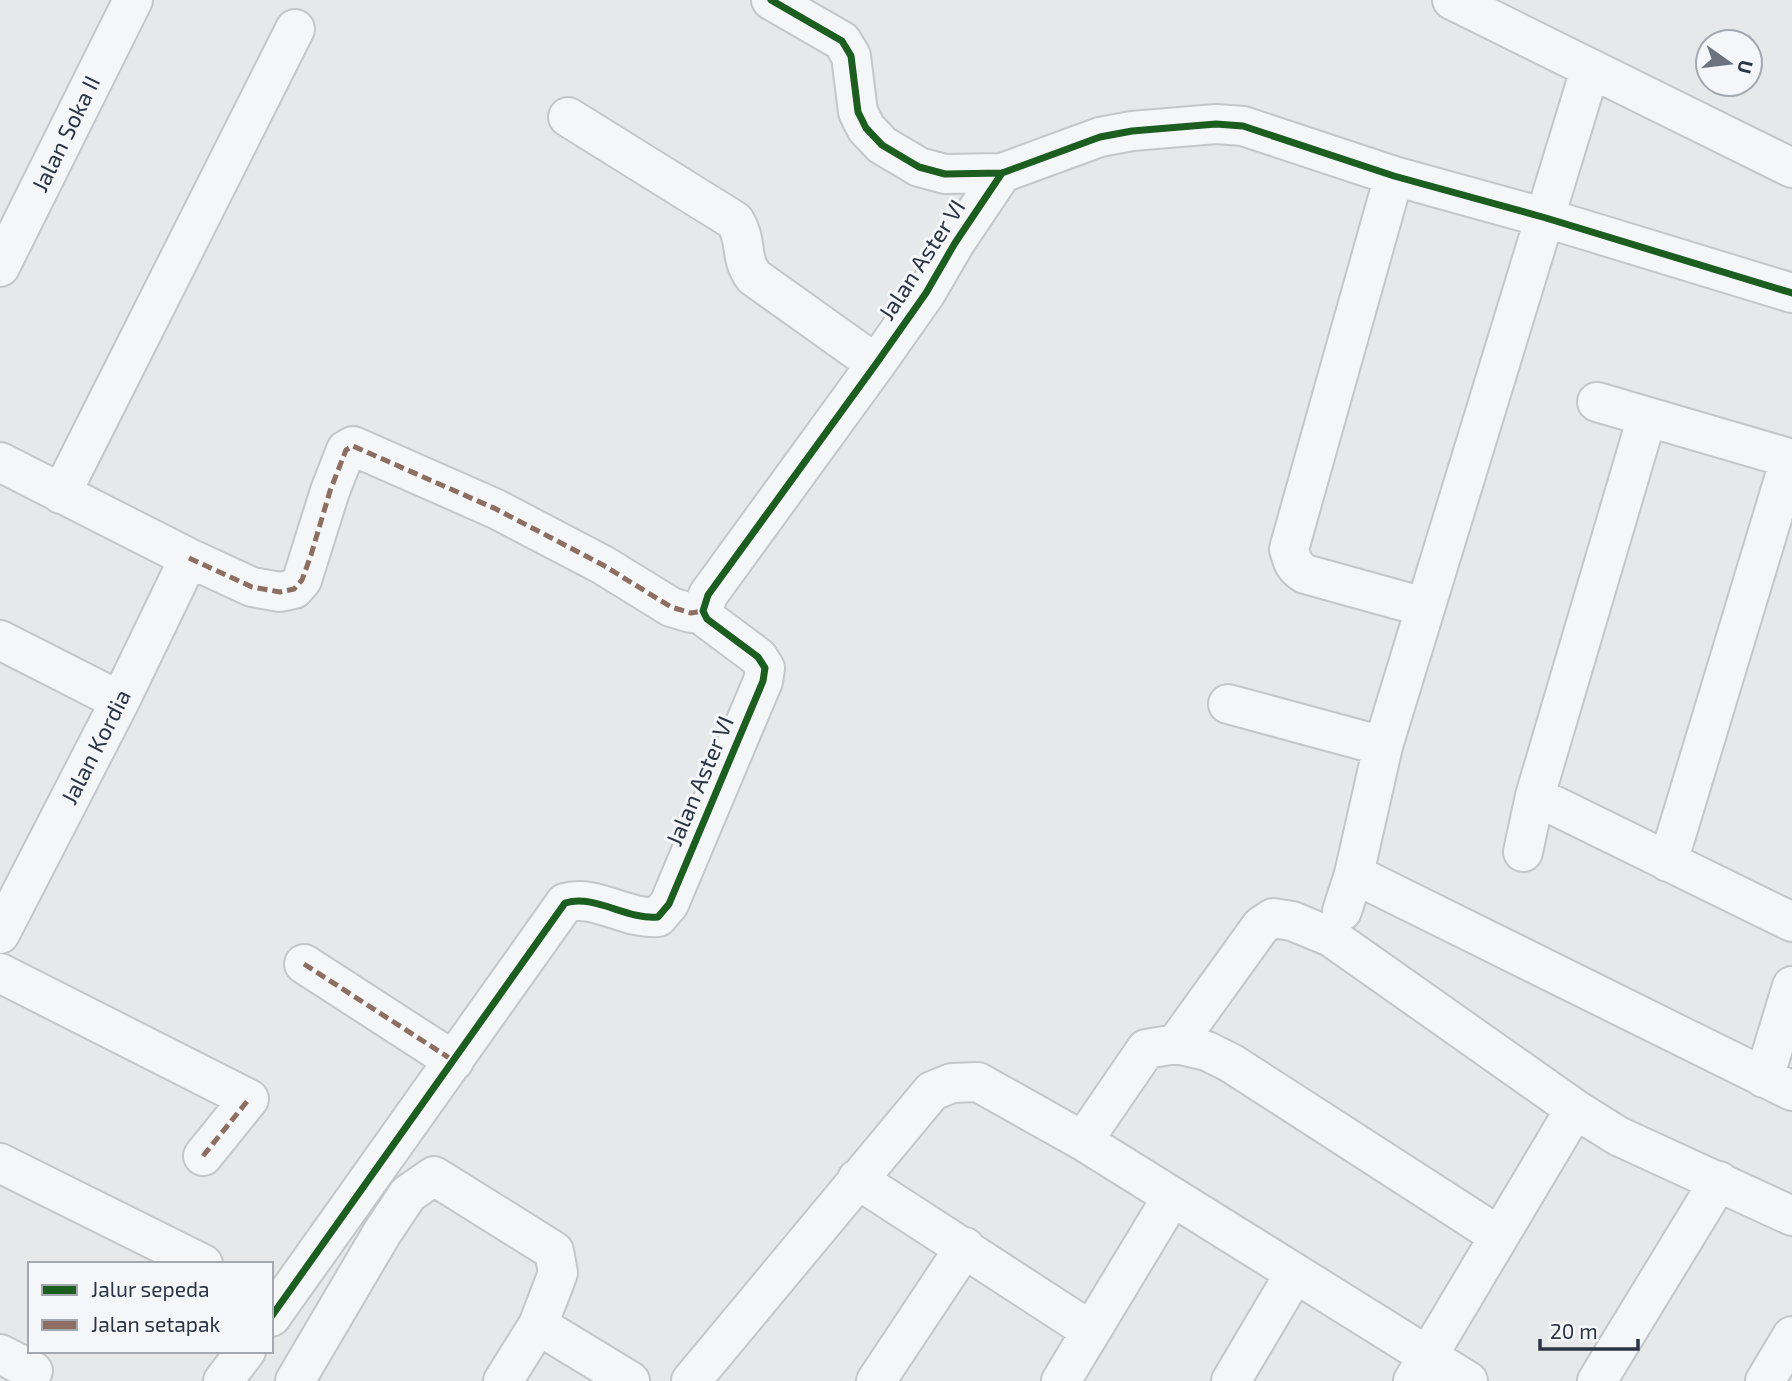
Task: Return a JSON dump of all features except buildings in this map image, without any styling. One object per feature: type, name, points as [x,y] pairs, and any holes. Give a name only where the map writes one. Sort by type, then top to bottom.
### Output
[{"type":"street","name":"Jalan Soka II","points":[[0,267],[133,0]]},
{"type":"street","points":[[771,0],[842,41],[851,55],[858,112],[866,128],[882,145],[919,167],[945,174],[1002,173],[1100,137],[1132,131],[1216,124],[1243,126],[1265,131],[1394,176],[1546,218],[1792,293]]},
{"type":"street","points":[[1452,0],[1792,168]]},
{"type":"street","points":[[61,494],[295,29]]},
{"type":"street","points":[[1342,911],[1354,874],[1383,746],[1590,70]]},
{"type":"street","points":[[568,117],[734,221],[742,233],[744,261],[754,277],[876,364]]},
{"type":"street","name":"Jalan Aster VI","points":[[275,1306],[454,1061],[565,903],[578,899],[645,918],[658,917],[669,904],[763,681],[765,668],[758,657],[707,619],[703,611],[709,595],[926,293],[955,243],[1002,173]]},
{"type":"street","points":[[1394,176],[1289,549],[1297,568],[1305,574],[1424,607]]},
{"type":"street","points":[[1597,402],[1791,459],[1668,862]]},
{"type":"street","points":[[1523,852],[1535,796],[1647,416]]},
{"type":"street","points":[[0,462],[188,558],[252,587],[280,592],[294,589],[302,580],[330,491],[346,450],[352,446],[496,509],[603,565],[671,607],[691,613],[703,611]]},
{"type":"street","name":"Jalan Kordia","points":[[0,934],[120,701],[188,558]]},
{"type":"street","points":[[0,640],[120,701]]},
{"type":"street","points":[[1228,704],[1383,746]]},
{"type":"street","points":[[1535,796],[1792,922]]},
{"type":"street","points":[[1354,874],[1778,1084],[1792,986]]},
{"type":"street","points":[[1176,1044],[1261,926],[1273,918],[1292,921],[1331,936],[1575,1109],[1618,1136],[1792,1216]]},
{"type":"street","points":[[303,964],[454,1061]]},
{"type":"street","points":[[0,973],[249,1099],[203,1156]]},
{"type":"street","points":[[1083,1141],[1146,1049],[1176,1044],[1207,1051],[1230,1063],[1499,1236]]},
{"type":"street","points":[[691,1381],[932,1091],[952,1083],[978,1082],[1083,1141],[1295,1273],[1421,1369],[1468,1381]]},
{"type":"street","points":[[1421,1369],[1575,1109]]},
{"type":"street","points":[[0,1163],[199,1262]]},
{"type":"street","points":[[295,1381],[408,1194],[434,1175],[554,1251],[558,1273],[538,1325],[503,1381]]},
{"type":"street","points":[[857,1179],[1091,1331]]},
{"type":"street","points":[[1597,1381],[1719,1181]]},
{"type":"street","points":[[1061,1381],[1172,1197]]},
{"type":"street","points":[[876,1381],[965,1247]]},
{"type":"street","points":[[1231,1381],[1295,1273]]},
{"type":"street","points":[[538,1325],[630,1381]]},
{"type":"street","points":[[1765,1381],[1792,1336]]},
{"type":"street","points":[[223,1381],[244,1353]]},
{"type":"marked path","points":[[189,558],[252,587],[280,592],[294,589],[302,580],[346,450],[353,446],[496,509],[603,565],[671,607],[691,613],[703,611]]},
{"type":"marked path","points":[[304,964],[454,1061]]},
{"type":"marked path","points":[[203,1156],[249,1099]]},
{"type":"cycle path","points":[[771,0],[842,41],[851,56],[858,112],[866,128],[882,145],[919,167],[945,174],[1002,173],[1100,137],[1132,131],[1216,124],[1243,126],[1394,176],[1546,218],[1792,293]]},
{"type":"cycle path","points":[[273,1314],[565,903],[577,901],[600,904],[646,917],[658,917],[669,904],[763,681],[765,668],[758,657],[707,619],[703,611],[708,595],[926,293],[955,243],[1002,173]]}]
